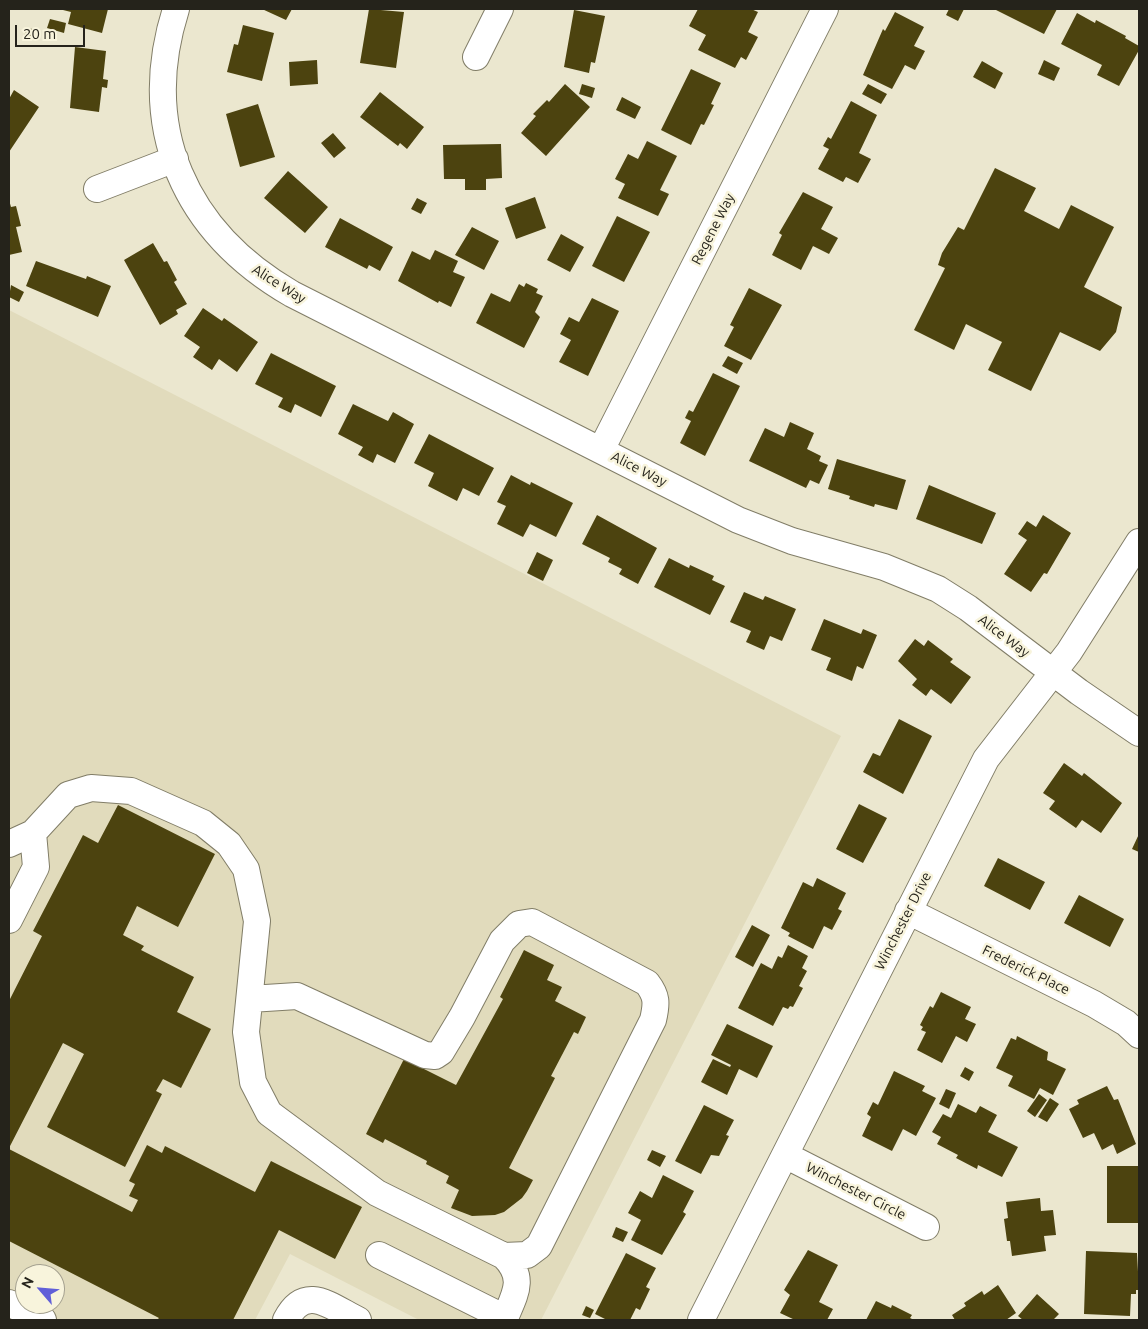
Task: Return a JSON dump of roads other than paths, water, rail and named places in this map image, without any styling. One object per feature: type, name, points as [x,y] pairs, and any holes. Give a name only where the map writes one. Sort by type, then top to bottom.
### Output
[{"type":"street","name":"Alice Way","points":[[176,9],[165,54],[162,79],[163,105],[175,159],[185,187],[200,212],[217,235],[253,269],[272,282],[722,512],[792,542],[884,567],[931,586],[968,608],[1139,734]]},
{"type":"street","points":[[476,57],[500,9]]},
{"type":"street","name":"Regene Way","points":[[601,450],[825,9]]},
{"type":"street","points":[[97,189],[175,159]]},
{"type":"street","name":"Winchester Drive","points":[[701,1320],[986,759],[1092,618],[1139,542]]},
{"type":"street","points":[[9,844],[33,832],[68,795],[91,788],[130,791],[203,823],[229,844],[246,869],[257,921],[246,1032],[253,1082],[269,1113],[377,1193],[504,1256],[514,1266],[518,1278],[517,1292],[505,1319],[379,1255]]},
{"type":"street","points":[[9,920],[36,866],[33,832]]},
{"type":"street","name":"Frederick Place","points":[[908,912],[1094,1004],[1126,1024],[1139,1035]]},
{"type":"street","points":[[250,999],[297,996],[425,1055],[435,1056],[441,1052],[462,1017],[502,941],[519,924],[532,922],[647,982],[654,992],[657,1002],[653,1020],[557,1212],[539,1246],[527,1255],[504,1256]]},
{"type":"street","name":"Winchester Circle","points":[[785,1155],[926,1227]]},
{"type":"street","points":[[286,1320],[297,1304],[307,1299],[317,1300],[358,1320]]},
{"type":"street","points":[[9,1303],[43,1320]]}]
